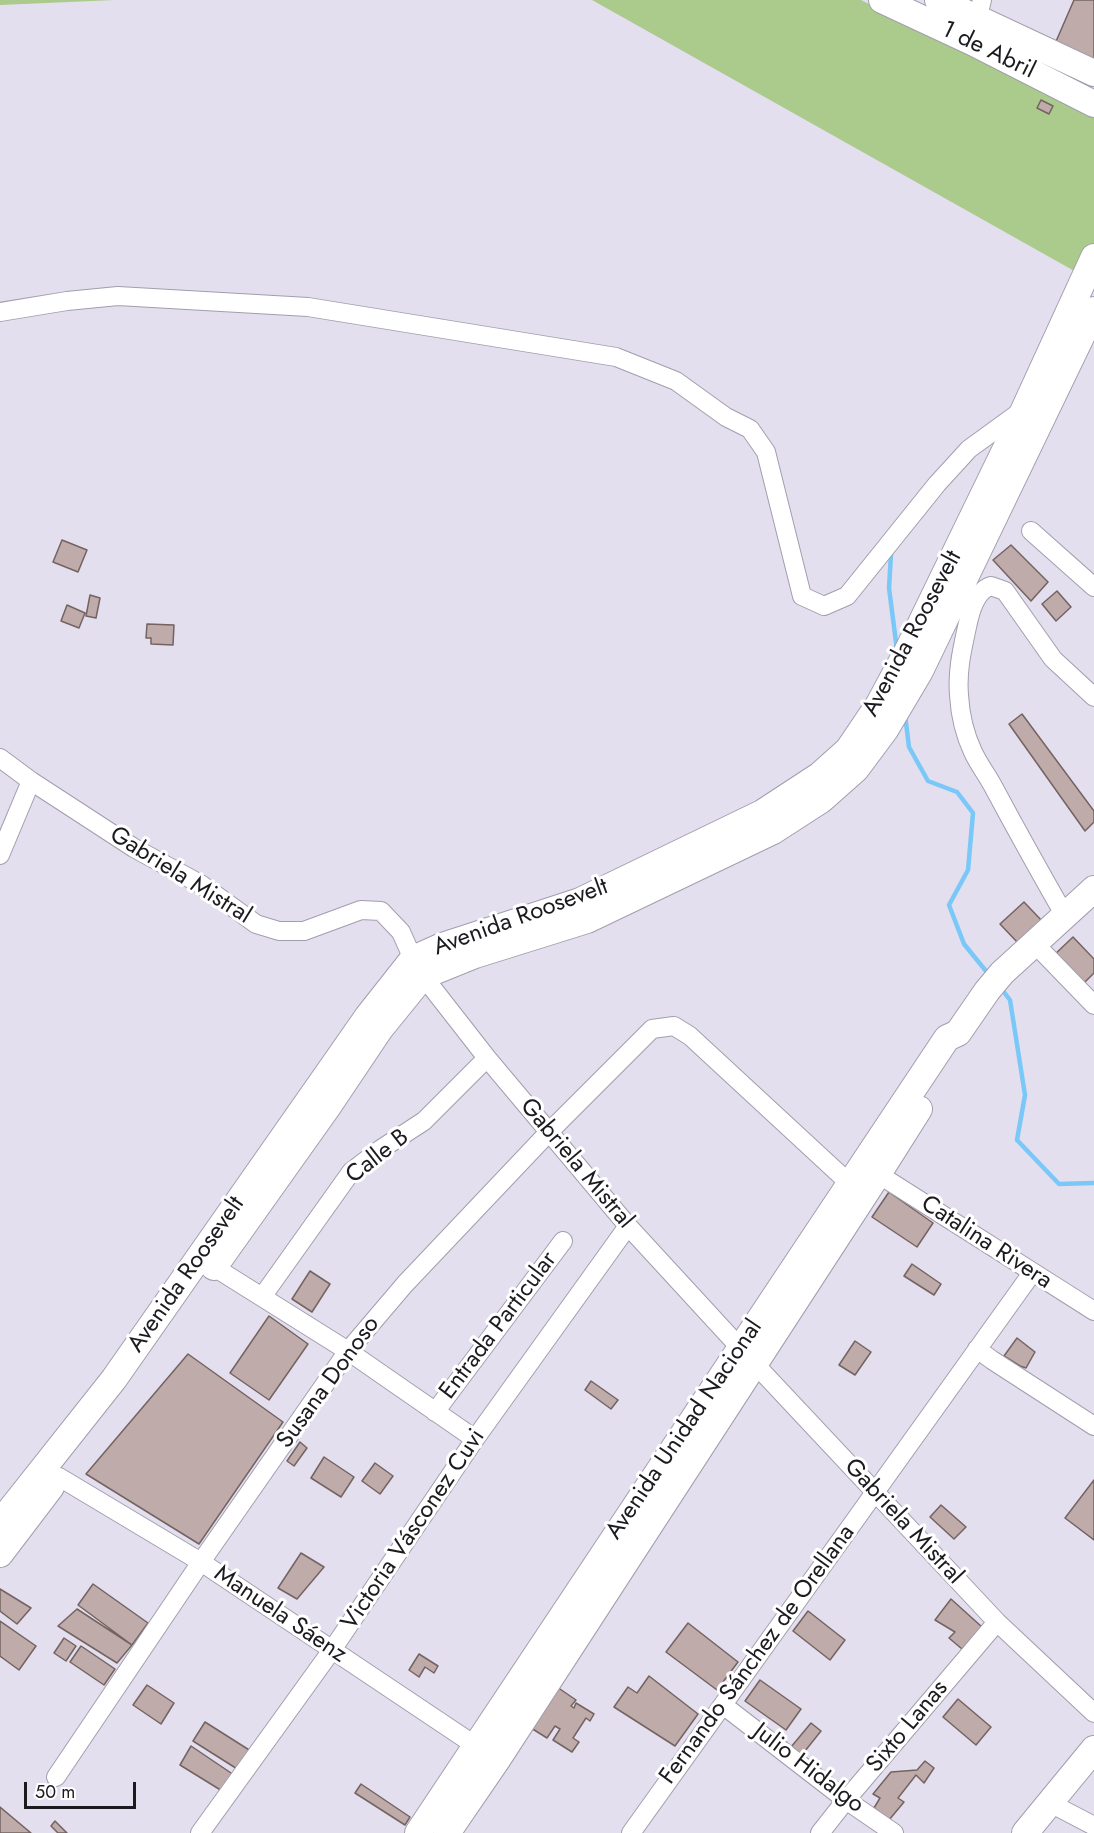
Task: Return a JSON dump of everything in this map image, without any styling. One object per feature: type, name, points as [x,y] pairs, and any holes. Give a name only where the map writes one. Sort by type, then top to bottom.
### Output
[{"type":"street","name":"1 de Abril","points":[[882,0],[977,20],[1094,104]]},
{"type":"street","name":"1 de Abril","points":[[938,0],[1094,73]]},
{"type":"street","name":"Avenida Roosevelt","points":[[1021,440],[1026,408],[1094,257]]},
{"type":"street","points":[[0,312],[67,301],[118,296],[308,307],[616,357],[676,381],[726,417],[750,429],[766,452],[802,596],[824,606],[847,596],[937,484],[969,449],[1026,408]]},
{"type":"street","name":"Avenida Roosevelt","points":[[0,1554],[214,1267],[381,1029],[418,968],[475,955],[587,920],[773,831],[821,800],[856,769],[885,730],[914,660],[1021,440],[1094,310]]},
{"type":"street","points":[[1031,531],[1094,587]]},
{"type":"street","points":[[1065,916],[973,752],[965,729],[959,696],[959,664],[968,622],[982,590],[997,586],[1005,591],[1053,659],[1094,697]]},
{"type":"street","name":"Avenida Roosevelt","points":[[0,1523],[114,1379],[350,1041],[418,968],[442,946],[580,901],[762,813],[820,775],[848,750],[879,704],[914,660]]},
{"type":"street","name":"Gabriela Mistral","points":[[0,758],[31,781],[134,848],[202,885],[256,924],[279,931],[304,931],[361,910],[381,911],[401,932],[418,968],[487,1058],[628,1226],[997,1622],[1094,1713]]},
{"type":"street","points":[[0,855],[31,781]]},
{"type":"street","name":"Avenida Unidad Nacional","points":[[447,1833],[497,1760],[747,1356],[849,1183],[947,1038],[958,1033],[987,991],[1002,974],[1094,889]]},
{"type":"street","points":[[1028,950],[1094,1005]]},
{"type":"street","name":"Susana Donoso","points":[[56,1777],[201,1562],[348,1351],[405,1284],[549,1132],[652,1029],[674,1026],[690,1036],[849,1183]]},
{"type":"street","name":"Avenida Unidad Nacional","points":[[418,1833],[747,1356],[878,1174],[958,1044],[958,1033]]},
{"type":"street","name":"Calle B","points":[[262,1297],[351,1172],[424,1121],[487,1058]]},
{"type":"street","name":"Catalina Rivera","points":[[878,1174],[1094,1311]]},
{"type":"street","name":"Victoria Vásconez Cuvi","points":[[200,1833],[332,1650],[476,1439],[628,1226]]},
{"type":"street","name":"Entrada Particular","points":[[435,1412],[563,1240]]},
{"type":"street","points":[[214,1267],[348,1351],[476,1439]]},
{"type":"street","name":"Fernando Sánchez de Orellana","points":[[630,1833],[1032,1273]]},
{"type":"street","points":[[977,1348],[1094,1426]]},
{"type":"street","name":"Manuela Sáenz","points":[[58,1477],[201,1562],[497,1760]]},
{"type":"street","name":"Sixto Lanas","points":[[820,1833],[997,1622]]},
{"type":"street","name":"Julio Hidalgo","points":[[723,1704],[846,1800],[894,1833]]},
{"type":"street","points":[[1025,1833],[1094,1749]]},
{"type":"street","points":[[1050,1803],[1094,1826]]},
{"type":"green space","points":[[0,0],[115,0],[0,5]]},
{"type":"green space","points":[[592,0],[861,0],[1094,117],[1094,257],[1085,277]]},
{"type":"building","points":[[1074,0],[1094,0],[1094,67],[1054,46]]},
{"type":"building","points":[[1041,100],[1053,106],[1049,114],[1037,108]]},
{"type":"building","points":[[62,540],[87,550],[78,572],[53,562]]},
{"type":"building","points":[[1011,545],[1048,582],[1031,601],[993,560]]},
{"type":"building","points":[[1057,591],[1071,607],[1056,621],[1042,604]]},
{"type":"building","points":[[90,595],[100,598],[96,618],[86,616]]},
{"type":"building","points":[[67,605],[85,613],[79,628],[61,621]]},
{"type":"building","points":[[147,624],[174,625],[173,645],[151,644],[151,638],[146,638]]},
{"type":"building","points":[[1022,714],[1094,811],[1094,822],[1085,831],[1009,724]]},
{"type":"building","points":[[1024,902],[1042,921],[1018,943],[1000,924]]},
{"type":"building","points":[[1073,937],[1094,959],[1094,973],[1081,986],[1052,957]]},
{"type":"building","points":[[889,1192],[933,1223],[917,1247],[872,1217]]},
{"type":"building","points":[[912,1264],[941,1284],[934,1295],[904,1276]]},
{"type":"building","points":[[310,1271],[330,1284],[312,1312],[292,1299]]},
{"type":"building","points":[[269,1316],[308,1344],[269,1400],[230,1373]]},
{"type":"building","points":[[1017,1338],[1035,1352],[1026,1368],[1004,1356]]},
{"type":"building","points":[[855,1341],[871,1352],[855,1375],[839,1365]]},
{"type":"building","points":[[188,1354],[283,1422],[199,1544],[86,1474]]},
{"type":"building","points":[[591,1381],[618,1400],[611,1409],[585,1390]]},
{"type":"building","points":[[300,1442],[307,1448],[294,1466],[287,1461]]},
{"type":"building","points":[[324,1457],[354,1477],[341,1497],[311,1478]]},
{"type":"building","points":[[375,1463],[393,1476],[380,1494],[362,1481]]},
{"type":"building","points":[[1094,1480],[1094,1540],[1065,1518]]},
{"type":"building","points":[[941,1505],[966,1527],[954,1539],[930,1517]]},
{"type":"building","points":[[301,1553],[324,1567],[297,1599],[278,1588]]},
{"type":"building","points":[[93,1584],[148,1623],[132,1645],[78,1605]]},
{"type":"building","points":[[0,1589],[31,1608],[17,1624],[0,1611]]},
{"type":"building","points":[[951,1599],[982,1627],[962,1649],[949,1638],[955,1632],[935,1620]]},
{"type":"building","points":[[77,1609],[132,1645],[117,1663],[58,1626]]},
{"type":"building","points":[[808,1611],[845,1640],[830,1660],[793,1631]]},
{"type":"building","points":[[0,1621],[36,1646],[19,1670],[0,1656]]},
{"type":"building","points":[[688,1623],[738,1662],[717,1690],[666,1652]]},
{"type":"building","points":[[64,1638],[76,1646],[66,1661],[54,1653]]},
{"type":"building","points":[[81,1646],[115,1669],[104,1685],[70,1662]]},
{"type":"building","points":[[419,1654],[438,1666],[434,1673],[425,1667],[419,1677],[409,1670]]},
{"type":"building","points":[[649,1676],[698,1714],[675,1746],[614,1707],[628,1687],[637,1693]]},
{"type":"building","points":[[760,1680],[801,1709],[786,1730],[745,1701]]},
{"type":"building","points":[[147,1685],[174,1703],[161,1724],[133,1705]]},
{"type":"building","points":[[557,1687],[576,1700],[571,1706],[574,1708],[576,1703],[594,1714],[590,1721],[586,1718],[573,1738],[579,1742],[572,1752],[553,1740],[560,1729],[555,1726],[547,1738],[531,1728]]},
{"type":"building","points":[[958,1699],[991,1727],[976,1745],[943,1717]]},
{"type":"building","points":[[205,1722],[254,1753],[242,1772],[193,1741]]},
{"type":"building","points":[[811,1723],[821,1731],[801,1756],[791,1747]]},
{"type":"building","points":[[191,1746],[237,1777],[227,1794],[180,1765]]},
{"type":"building","points":[[925,1761],[934,1768],[924,1783],[916,1775],[898,1798],[904,1802],[889,1820],[874,1808],[880,1798],[873,1794],[891,1772],[917,1770]]},
{"type":"building","points":[[361,1784],[410,1817],[405,1825],[355,1793]]},
{"type":"building","points":[[0,1807],[31,1833],[0,1833]]},
{"type":"building","points":[[55,1821],[67,1833],[58,1833],[51,1826]]},
{"type":"waterway","points":[[891,554],[889,588],[897,650]]},
{"type":"waterway","points":[[905,715],[909,747],[928,781],[957,792],[973,813],[968,870],[949,905],[964,944],[990,976]]},
{"type":"waterway","points":[[1000,987],[1010,1000],[1025,1095],[1017,1140],[1059,1184],[1094,1183]]}]
